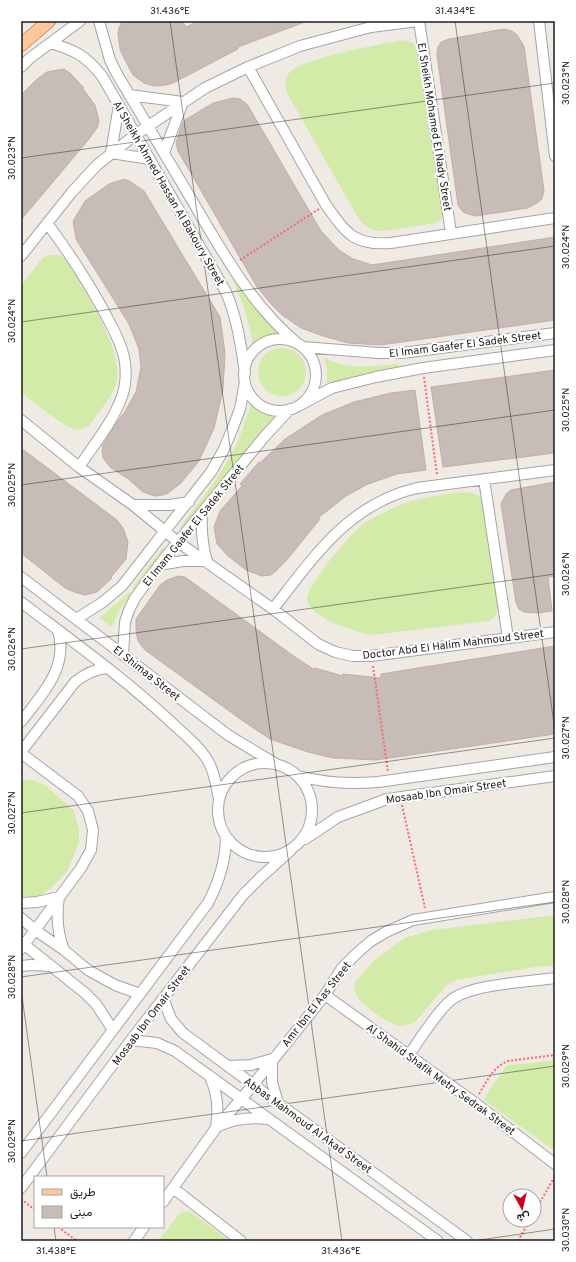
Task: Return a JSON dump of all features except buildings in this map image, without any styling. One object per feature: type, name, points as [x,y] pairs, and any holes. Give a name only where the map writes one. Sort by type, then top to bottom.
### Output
[{"type":"main road","points":[[21,44],[49,21]]},
{"type":"street","points":[[21,67],[30,58],[80,21]]},
{"type":"street","name":"Al Sheikh Ahmed Hassan Al Bakoury Street","points":[[100,21],[110,60],[231,265],[257,302],[273,321],[300,345]]},
{"type":"street","points":[[21,256],[84,178],[111,153],[183,102],[217,82],[248,67],[276,55],[325,38],[371,27],[418,21]]},
{"type":"street","name":"El Sheikh Mohamed El Nady Street","points":[[418,21],[451,233]]},
{"type":"street","points":[[539,21],[555,156]]},
{"type":"street","name":"Al Sheikh Ahmed Hassan Al Bakoury Street","points":[[50,43],[72,49],[80,54],[92,64],[102,76],[226,292],[238,327],[245,378]]},
{"type":"street","points":[[248,67],[326,205],[340,225],[358,240],[369,243],[391,243],[555,218]]},
{"type":"street","points":[[129,94],[183,102]]},
{"type":"street","points":[[164,153],[183,102]]},
{"type":"street","points":[[111,153],[119,106]]},
{"type":"street","points":[[111,153],[150,159]]},
{"type":"street","points":[[47,223],[70,254],[118,338],[124,357],[126,372],[121,399],[114,415],[79,467]]},
{"type":"street","name":"El Imam Gaafer El Sadek Street","points":[[300,345],[379,353],[402,352],[445,348],[555,333]]},
{"type":"street","points":[[274,340],[286,340],[300,345],[310,355],[315,365],[316,376],[314,387],[309,397],[300,405],[279,411],[267,408],[257,402],[250,393],[245,378],[247,362],[253,352],[262,344],[274,340]]},
{"type":"street","name":"El Imam Gaafer El Sadek Street","points":[[300,405],[332,388],[376,376],[555,350]]},
{"type":"street","name":"El Imam Gaafer El Sadek Street","points":[[76,619],[95,608],[117,591],[189,502],[211,472],[223,451],[240,409],[245,378]]},
{"type":"street","name":"El Imam Gaafer El Sadek Street","points":[[123,654],[126,622],[129,610],[135,598],[159,565],[265,436],[290,409]]},
{"type":"street","name":"Doctor Abd El Halim Mahmoud Street","points":[[21,420],[79,467],[133,506],[178,542],[273,609],[318,644],[329,649],[353,656],[371,656],[555,632]]},
{"type":"street","points":[[273,609],[316,554],[334,534],[351,519],[371,506],[398,493],[417,488],[438,484],[555,470]]},
{"type":"street","points":[[484,479],[508,638]]},
{"type":"street","points":[[133,506],[170,505],[189,502]]},
{"type":"street","points":[[159,565],[183,561],[207,561],[202,545],[202,513]]},
{"type":"street","name":"El Shimaa Street","points":[[21,577],[228,734],[276,764]]},
{"type":"street","name":"El Shimaa Street","points":[[21,602],[150,703],[199,748],[214,773],[219,800]]},
{"type":"street","points":[[21,722],[49,685],[57,671],[61,657],[61,640],[58,630]]},
{"type":"street","points":[[107,668],[97,669],[85,674],[75,682],[21,752],[78,796],[88,811],[93,830],[91,850],[81,868],[22,945],[85,993],[96,1004],[113,1030]]},
{"type":"street","name":"Mosaab Ibn Omair Street","points":[[298,776],[346,784],[378,782],[389,779],[555,757]]},
{"type":"street","points":[[264,763],[276,764],[288,768],[298,776],[306,785],[311,796],[313,809],[310,827],[300,843],[281,855],[271,857],[250,855],[241,851],[232,844],[220,825],[218,812],[219,800],[223,788],[230,778],[240,770],[252,765],[264,763]]},
{"type":"street","name":"Mosaab Ibn Omair Street","points":[[300,843],[338,817],[371,804],[400,796],[555,776]]},
{"type":"street","name":"Mosaab Ibn Omair Street","points":[[21,1152],[208,903],[217,885],[222,869],[226,849],[226,836]]},
{"type":"street","name":"Mosaab Ibn Omair Street","points":[[21,1188],[131,1040],[243,895],[291,850]]},
{"type":"street","points":[[21,903],[36,902],[59,897]]},
{"type":"street","points":[[59,897],[56,924],[64,950]]},
{"type":"street","name":"Amr Ibn El Aas Street","points":[[164,1201],[216,1128],[253,1085],[272,1059],[325,995],[342,968],[371,941],[400,925],[413,920],[555,897]]},
{"type":"street","points":[[21,918],[88,970],[102,979],[140,994]]},
{"type":"street","points":[[21,966],[50,966]]},
{"type":"street","points":[[409,1055],[441,1010],[458,995],[476,989],[555,978]]},
{"type":"street","name":"Al Shahid Shafik Metry Sedrak Street","points":[[325,995],[474,1102],[555,1164]]},
{"type":"street","name":"Abbas Mahmoud Al Akad Street","points":[[164,998],[167,1012],[170,1019],[176,1026],[278,1104],[467,1241]]},
{"type":"street","name":"Abbas Mahmoud Al Akad Street","points":[[131,1040],[148,1041],[167,1046],[175,1050],[438,1241]]},
{"type":"street","points":[[229,1066],[251,1065],[272,1059],[272,1082],[278,1104]]},
{"type":"street","points":[[209,1075],[215,1088],[218,1101],[216,1128]]},
{"type":"street","points":[[216,1128],[226,1123],[247,1118],[269,1119]]},
{"type":"street","points":[[173,1188],[241,1241]]},
{"type":"street","points":[[134,1241],[143,1228]]},
{"type":"path","points":[[231,265],[326,205]]},
{"type":"path","points":[[423,368],[438,484]]},
{"type":"path","points":[[371,656],[389,779]]},
{"type":"path","points":[[400,796],[426,917]]},
{"type":"path","points":[[474,1102],[493,1072],[502,1063],[555,1055]]},
{"type":"path","points":[[542,1199],[555,1176]]},
{"type":"path","points":[[21,1199],[34,1209]]},
{"type":"path","points":[[59,1228],[77,1241]]},
{"type":"path","points":[[518,1241],[525,1228]]},
{"type":"green space","points":[[403,40],[413,43],[418,51],[443,214],[436,223],[379,231],[368,228],[357,216],[287,93],[285,85],[287,75],[289,73],[297,67],[310,62],[343,52]]},
{"type":"green space","points":[[61,255],[67,261],[93,305],[110,341],[116,358],[118,374],[115,387],[89,426],[80,430],[72,428],[49,414],[21,392],[21,286],[40,261],[44,257]]},
{"type":"green space","points":[[232,269],[251,302],[279,333],[258,340],[253,345],[244,307],[228,270]]},
{"type":"green space","points":[[277,348],[287,348],[296,352],[302,358],[305,363],[305,381],[296,392],[287,396],[277,396],[268,392],[262,386],[258,377],[258,367],[262,358],[268,352]]},
{"type":"green space","points":[[324,357],[350,366],[398,364],[398,368],[368,373],[327,384],[327,370]]},
{"type":"green space","points":[[252,401],[276,416],[240,458],[184,531],[180,527],[214,482],[232,453],[241,434]]},
{"type":"green space","points":[[464,492],[476,494],[485,502],[499,605],[495,617],[489,621],[373,635],[346,628],[324,618],[310,606],[307,599],[314,582],[340,548],[363,524],[389,510],[409,502]]},
{"type":"green space","points":[[163,547],[166,550],[135,590],[132,588]]},
{"type":"green space","points":[[129,592],[132,593],[120,609],[112,627],[99,618],[115,605]]},
{"type":"green space","points":[[24,780],[32,780],[45,785],[74,811],[79,829],[79,842],[67,872],[52,887],[40,896],[21,896],[21,782]]},
{"type":"green space","points":[[555,915],[555,966],[541,966],[456,980],[446,986],[413,1023],[400,1026],[391,1023],[365,1005],[355,993],[354,983],[374,960],[405,938],[432,930]]},
{"type":"green space","points":[[555,1060],[555,1151],[484,1100],[506,1066]]},
{"type":"green space","points":[[187,1211],[192,1213],[230,1241],[158,1241],[180,1213]]}]
